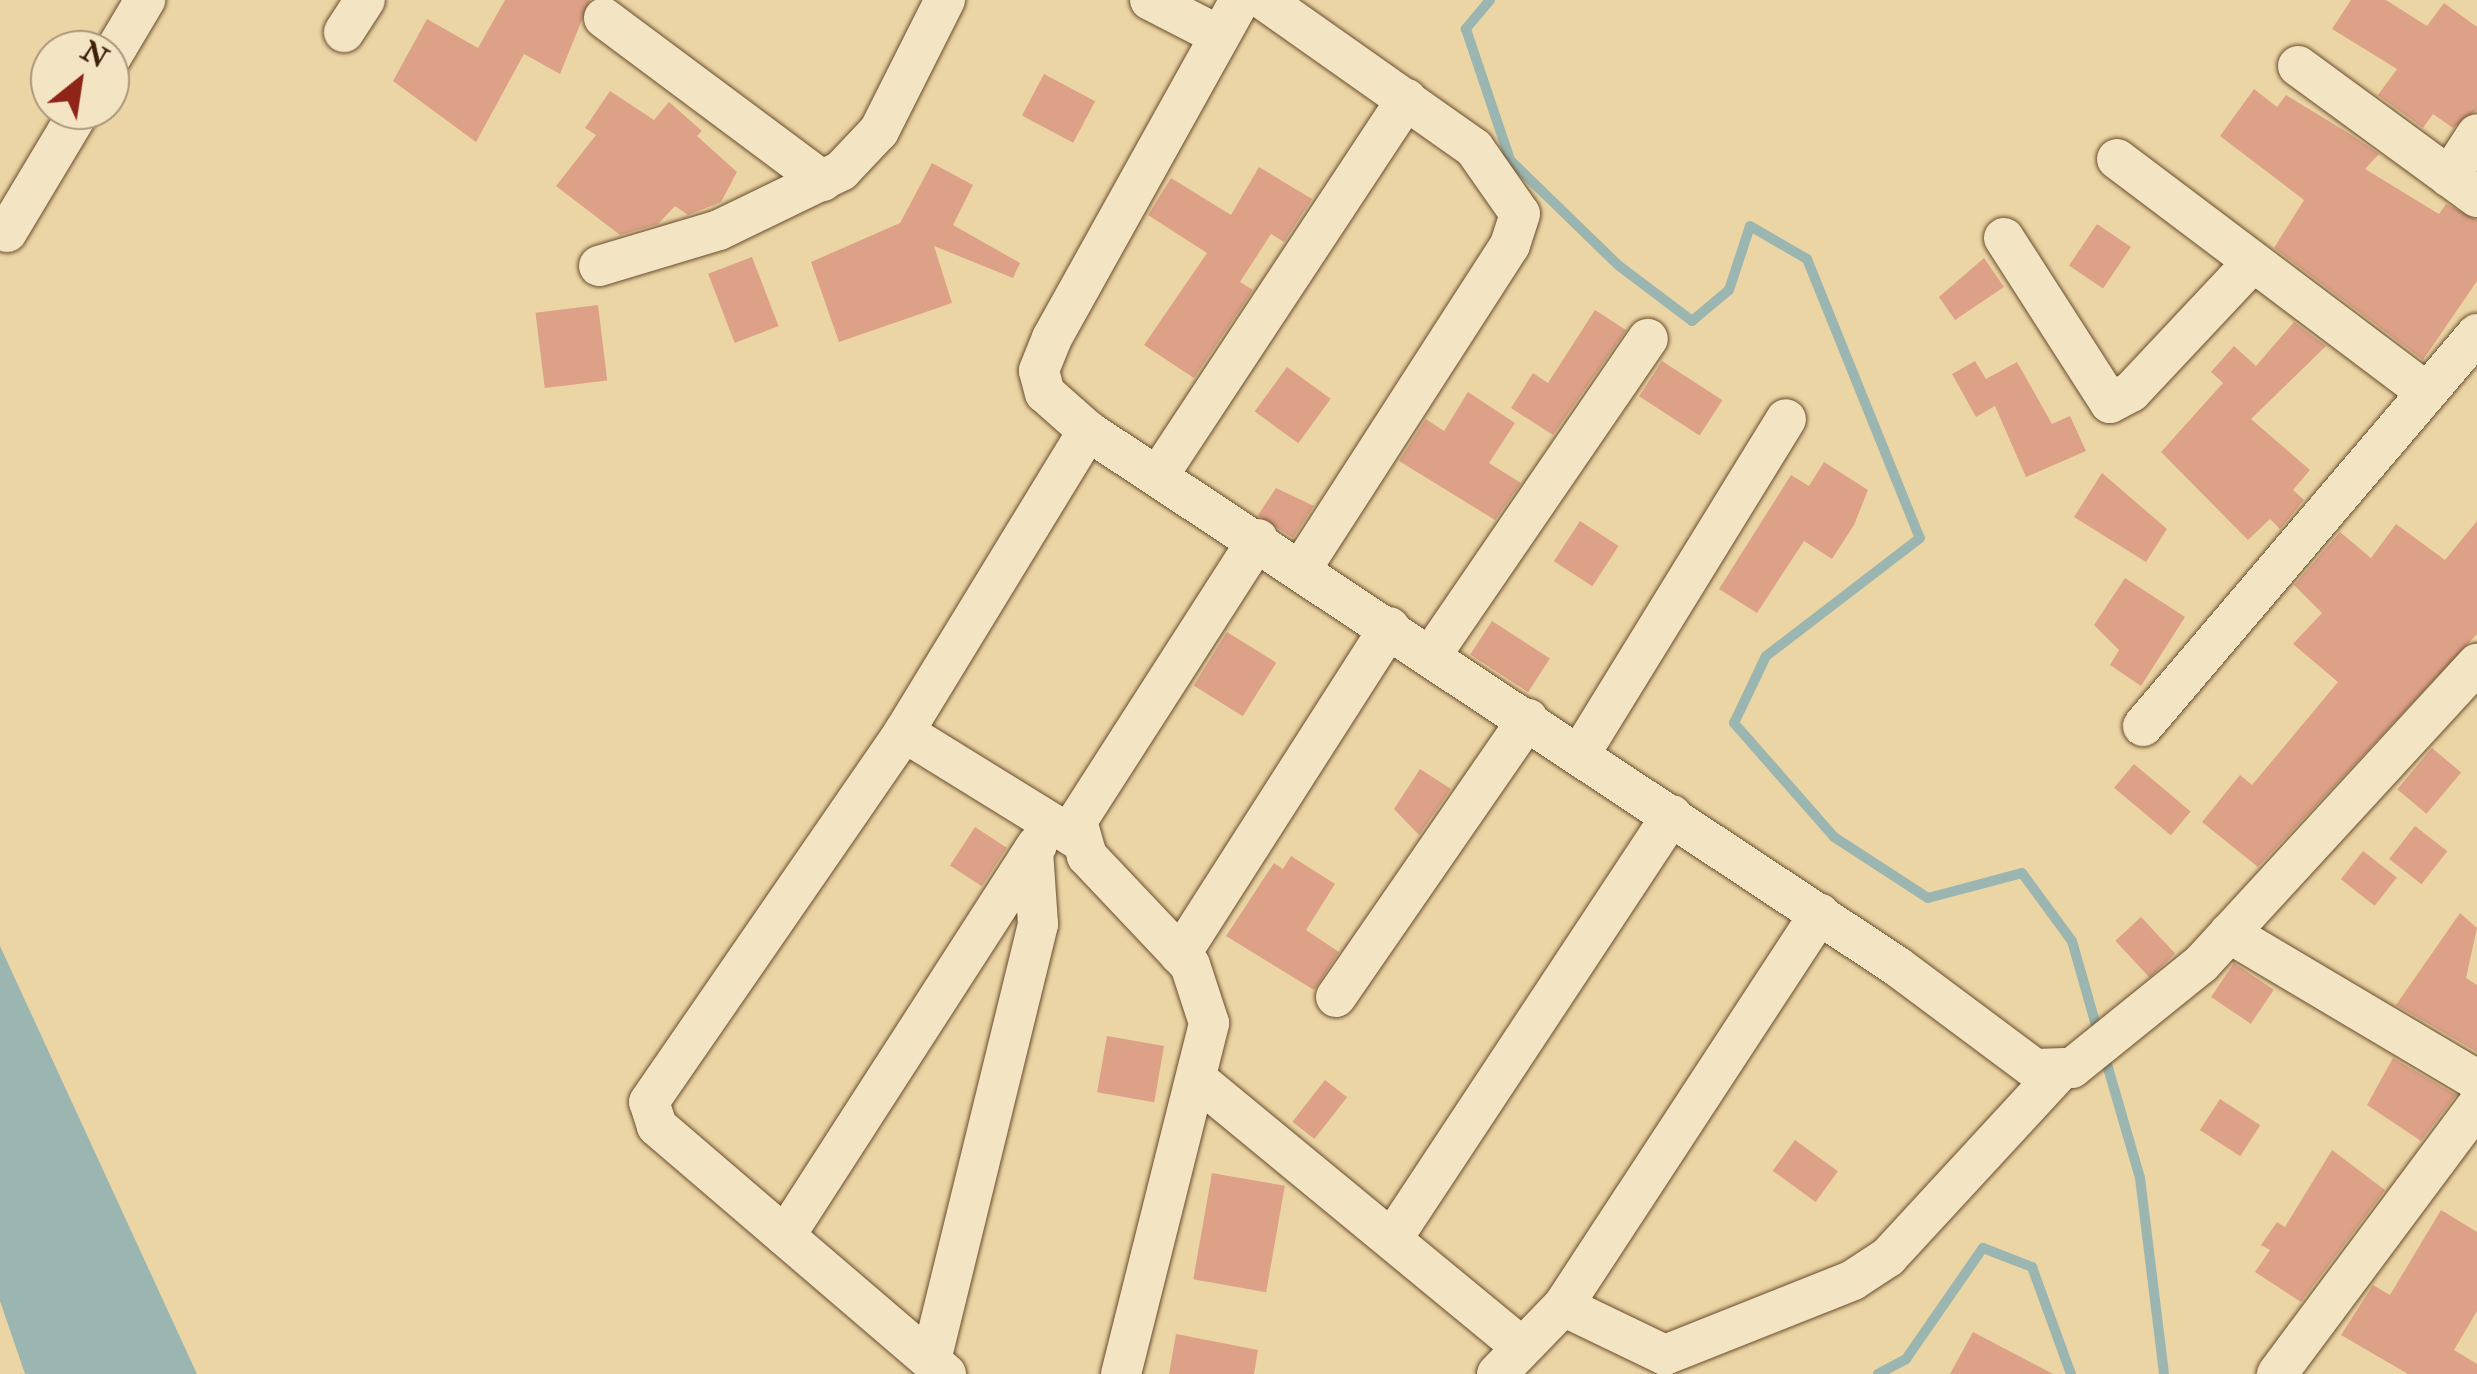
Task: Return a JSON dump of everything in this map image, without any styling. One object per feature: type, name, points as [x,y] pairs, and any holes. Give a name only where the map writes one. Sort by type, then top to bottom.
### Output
[{"type":"street","points":[[128,30],[146,0]]},
{"type":"street","points":[[599,266],[719,230],[823,181],[880,131],[945,0]]},
{"type":"street","points":[[1150,0],[1218,35]]},
{"type":"street","points":[[1240,0],[1041,360],[1045,393],[1088,431],[1160,473],[1820,914],[2024,1063],[2065,1070]]},
{"type":"street","points":[[1264,0],[1407,99],[1492,168],[1514,196],[1518,227],[1302,568]]},
{"type":"street","points":[[604,18],[823,181]]},
{"type":"street","points":[[2298,66],[2463,187],[2477,134]]},
{"type":"street","points":[[1160,473],[1407,99]]},
{"type":"street","points":[[7,232],[68,130]]},
{"type":"street","points":[[2117,159],[2427,393]]},
{"type":"street","points":[[2004,238],[2110,403],[2131,392],[2254,262]]},
{"type":"street","points":[[2143,726],[2477,334]]},
{"type":"street","points":[[1432,654],[1648,339]]},
{"type":"street","points":[[1580,754],[1786,419]]},
{"type":"street","points":[[1054,838],[938,1367],[657,1126],[649,1102],[904,732],[1088,431]]},
{"type":"street","points":[[784,1236],[1054,838],[1083,804],[1258,538]]},
{"type":"street","points":[[1180,954],[1390,627]]},
{"type":"street","points":[[1563,1306],[1665,1354],[1853,1280],[1888,1258],[2065,1070],[2126,1032],[2229,933],[2477,664]]},
{"type":"street","points":[[1336,997],[1528,719]]},
{"type":"street","points":[[904,732],[1054,838],[1180,954],[1208,1012],[1199,1081],[1121,1374]]},
{"type":"street","points":[[1392,1239],[1672,816]]},
{"type":"street","points":[[1199,1081],[1392,1239],[1509,1360],[1563,1306],[1820,914]]},
{"type":"street","points":[[2229,933],[2477,1080]]},
{"type":"street","points":[[2277,1374],[2477,1106]]},
{"type":"water","points":[[0,946],[197,1374],[25,1374],[0,1301]]},
{"type":"building","points":[[505,0],[590,0],[560,74],[524,54],[476,142],[393,81],[427,19],[478,48]]},
{"type":"building","points":[[2351,0],[2386,0],[2427,26],[2444,3],[2477,27],[2477,110],[2453,128],[2433,114],[2423,128],[2378,95],[2397,69],[2332,29]]},
{"type":"building","points":[[1044,74],[1095,101],[1073,143],[1022,115]]},
{"type":"building","points":[[2254,89],[2277,107],[2286,95],[2350,134],[2379,154],[2365,169],[2439,214],[2446,204],[2477,220],[2477,281],[2423,360],[2274,248],[2304,200],[2220,136]]},
{"type":"building","points":[[610,91],[654,120],[669,102],[702,131],[697,136],[737,172],[721,202],[688,215],[675,206],[658,224],[620,235],[556,186],[596,135],[585,128]]},
{"type":"building","points":[[932,163],[973,185],[953,225],[1020,263],[1013,278],[934,246],[952,303],[839,342],[811,262],[900,223]]},
{"type":"building","points":[[1259,167],[1312,199],[1284,242],[1271,234],[1240,282],[1253,290],[1194,378],[1144,345],[1207,253],[1148,215],[1171,178],[1231,215]]},
{"type":"building","points":[[2097,224],[2131,247],[2103,288],[2069,265]]},
{"type":"building","points":[[752,257],[779,326],[735,343],[708,274]]},
{"type":"building","points":[[1984,258],[2004,287],[1955,320],[1939,297]]},
{"type":"building","points":[[598,305],[607,380],[545,388],[535,313]]},
{"type":"building","points":[[1595,310],[1626,330],[1553,435],[1511,408],[1533,373],[1548,383]]},
{"type":"building","points":[[2294,322],[2326,346],[2251,419],[2310,470],[2293,490],[2304,500],[2280,529],[2270,519],[2248,540],[2161,452],[2223,383],[2211,372],[2234,346],[2256,366]]},
{"type":"building","points":[[1662,361],[1722,400],[1700,435],[1639,396]]},
{"type":"building","points":[[1975,361],[1986,379],[2017,362],[2052,424],[2070,416],[2086,451],[2026,477],[1995,406],[1976,417],[1952,374]]},
{"type":"building","points":[[1287,367],[1331,399],[1298,443],[1255,411]]},
{"type":"building","points":[[1468,392],[1515,423],[1489,463],[1521,483],[1495,520],[1399,461],[1426,419],[1444,431]]},
{"type":"building","points":[[1824,462],[1868,490],[1854,525],[1832,559],[1804,541],[1757,613],[1719,589],[1791,475],[1809,486]]},
{"type":"building","points":[[2102,473],[2167,529],[2146,562],[2074,517]]},
{"type":"building","points":[[1276,488],[1314,506],[1293,538],[1258,515]]},
{"type":"building","points":[[1580,521],[1619,546],[1592,586],[1554,561]]},
{"type":"building","points":[[2477,521],[2477,634],[2258,867],[2202,822],[2240,775],[2252,785],[2338,682],[2293,644],[2322,613],[2294,585],[2340,532],[2371,558],[2396,524],[2445,560]]},
{"type":"building","points":[[2125,578],[2185,617],[2141,686],[2110,665],[2119,650],[2094,625]]},
{"type":"building","points":[[1492,621],[1550,659],[1528,692],[1470,655]]},
{"type":"building","points":[[1227,632],[1276,663],[1243,716],[1194,685]]},
{"type":"building","points":[[2432,748],[2461,772],[2426,814],[2397,789]]},
{"type":"building","points":[[2134,764],[2191,812],[2171,835],[2114,788]]},
{"type":"building","points":[[1420,769],[1451,789],[1419,835],[1394,809]]},
{"type":"building","points":[[2415,826],[2447,851],[2421,884],[2389,859]]},
{"type":"building","points":[[975,827],[1007,848],[982,886],[950,866]]},
{"type":"building","points":[[2363,851],[2397,877],[2375,906],[2341,879]]},
{"type":"building","points":[[1291,856],[1335,884],[1306,930],[1339,952],[1314,990],[1226,936],[1274,863],[1283,869]]},
{"type":"building","points":[[2460,913],[2477,928],[2466,978],[2477,985],[2477,1052],[2396,1005]]},
{"type":"building","points":[[2141,917],[2175,954],[2150,977],[2115,941]]},
{"type":"building","points":[[2234,963],[2274,990],[2251,1024],[2211,997]]},
{"type":"building","points":[[1107,1036],[1164,1046],[1154,1102],[1097,1092]]},
{"type":"building","points":[[2393,1058],[2456,1095],[2421,1141],[2367,1105]]},
{"type":"building","points":[[1325,1080],[1347,1097],[1314,1139],[1292,1122]]},
{"type":"building","points":[[2220,1099],[2260,1125],[2240,1156],[2200,1130]]},
{"type":"building","points":[[1795,1140],[1838,1171],[1816,1202],[1773,1171]]},
{"type":"building","points":[[2332,1150],[2385,1190],[2301,1302],[2255,1272],[2270,1250],[2261,1245],[2277,1222],[2285,1227]]},
{"type":"building","points":[[1212,1173],[1285,1186],[1266,1292],[1193,1279]]},
{"type":"building","points":[[2441,1210],[2477,1232],[2477,1311],[2454,1350],[2477,1364],[2477,1374],[2408,1374],[2341,1335],[2373,1285],[2390,1295]]},
{"type":"building","points":[[1973,1332],[2053,1374],[1950,1374]]},
{"type":"building","points":[[1176,1334],[1258,1350],[1254,1374],[1169,1374]]},
{"type":"waterway","points":[[1490,0],[1466,29],[1510,160],[1618,265],[1692,321],[1729,290],[1750,226],[1807,259],[1920,538],[1766,656],[1734,723],[1834,837],[1928,898],[2022,873],[2072,941],[2098,1032]]},
{"type":"waterway","points":[[2104,1054],[2140,1178],[2164,1374]]},
{"type":"waterway","points":[[1878,1374],[1906,1359],[1983,1248],[2032,1267],[2071,1374]]}]
